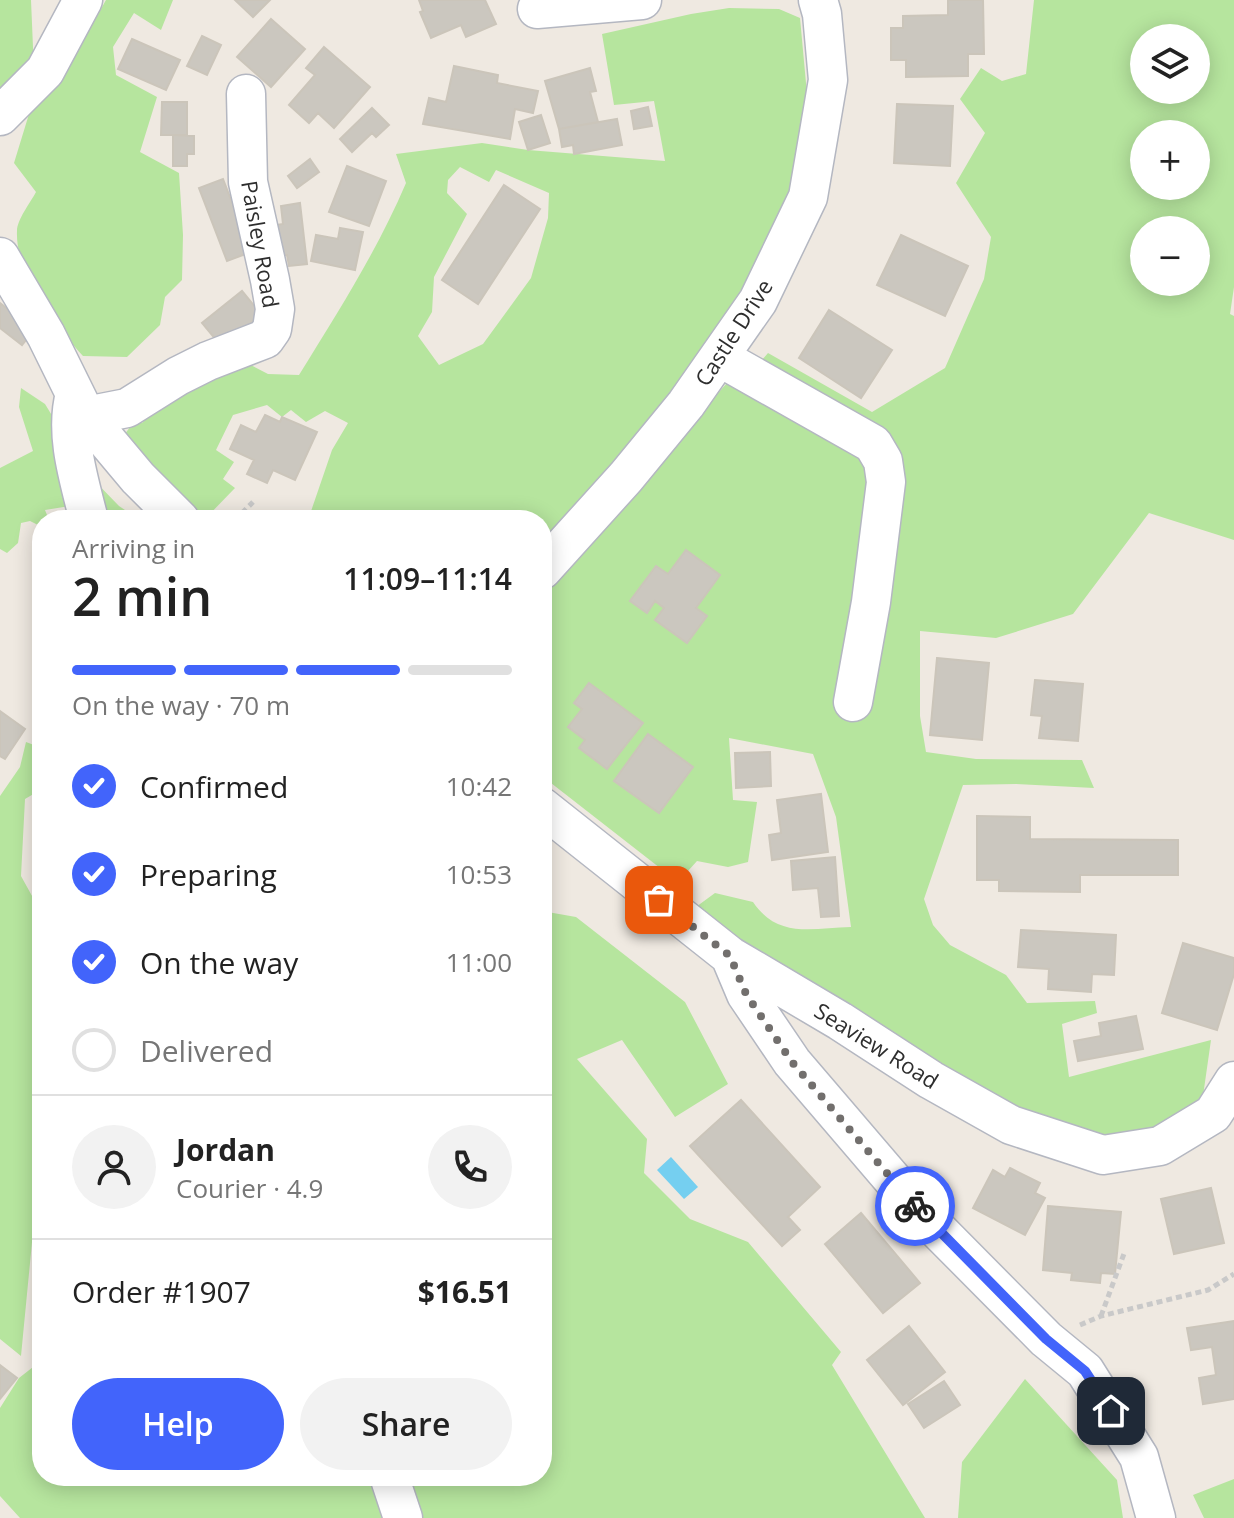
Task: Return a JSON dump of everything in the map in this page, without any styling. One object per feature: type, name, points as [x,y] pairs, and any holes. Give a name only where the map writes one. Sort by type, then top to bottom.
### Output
[{"type":"street","points":[[0,116],[45,71],[83,0]]},
{"type":"street","points":[[537,9],[642,0]]},
{"type":"street","name":"Castle Drive","points":[[552,559],[686,404],[758,301],[808,197],[828,80],[818,0]]},
{"type":"street","name":"Paisley Road","points":[[81,405],[127,408],[178,376],[265,339],[272,329],[275,309],[248,182],[246,94]]},
{"type":"street","points":[[0,257],[46,335],[81,405],[138,478],[170,510]]},
{"type":"street","points":[[719,357],[873,444],[883,461],[886,482],[871,602],[853,702]]},
{"type":"street","points":[[81,405],[71,432],[87,510]]},
{"type":"street","name":"Seaview Road","points":[[552,815],[730,956],[840,1021],[931,1080],[1011,1125],[1103,1155],[1160,1146],[1213,1114],[1234,1081]]},
{"type":"street","points":[[730,956],[746,994],[792,1062],[923,1215],[1046,1339],[1085,1371],[1139,1457],[1156,1518]]},
{"type":"street","points":[[1129,1518],[1139,1457]]},
{"type":"street","points":[[392,1486],[403,1518]]},
{"type":"path","points":[[245,510],[253,502]]},
{"type":"path","points":[[1101,1316],[1125,1251]]},
{"type":"path","points":[[1046,1339],[1101,1316],[1208,1290],[1234,1274]]},
{"type":"green space","points":[[0,0],[31,0],[34,71],[0,113]]},
{"type":"green space","points":[[106,0],[173,0],[161,30],[134,13],[113,47],[116,75],[157,97],[140,152],[179,173],[183,235],[182,280],[165,297],[160,325],[127,357],[83,356],[72,344],[30,282],[18,247],[17,231],[21,217],[36,192],[14,163],[29,114],[66,71]]},
{"type":"green space","points":[[1034,0],[1234,0],[1234,287],[1230,314],[1234,316],[1234,540],[1149,513],[1073,614],[996,638],[920,631],[920,716],[926,752],[976,759],[1082,760],[1094,788],[963,785],[924,899],[933,925],[950,945],[1006,975],[1027,1003],[1095,1001],[1097,1013],[1062,1024],[1069,1077],[1211,1040],[1203,1096],[1135,1146],[1049,1135],[685,915],[715,893],[753,902],[773,922],[797,929],[851,927],[836,817],[813,754],[729,738],[733,800],[757,802],[748,862],[728,867],[697,861],[678,882],[552,784],[552,575],[728,382],[757,366],[768,353],[872,412],[945,368],[984,279],[991,237],[956,183],[985,133],[960,99],[981,68],[1002,81],[1026,74]]},
{"type":"green space","points":[[729,8],[779,9],[800,18],[807,94],[794,180],[746,285],[677,390],[552,542],[552,510],[311,510],[332,450],[348,423],[325,411],[306,422],[291,410],[282,417],[267,405],[233,415],[216,450],[234,462],[223,479],[235,488],[214,510],[181,510],[119,442],[133,423],[142,423],[164,398],[247,363],[268,374],[299,375],[370,257],[406,183],[396,154],[482,143],[528,150],[665,161],[654,101],[614,105],[602,34]],"holes":[[[460,167],[489,182],[496,170],[549,193],[548,218],[531,278],[483,344],[439,365],[418,336],[432,312],[434,277],[467,214],[447,193],[448,180]]]},
{"type":"green space","points":[[21,388],[45,404],[87,473],[125,510],[72,510],[70,506],[32,510],[32,522],[21,523],[18,543],[7,553],[0,549],[0,468],[33,451],[19,407]]},
{"type":"green space","points":[[26,742],[32,744],[32,795],[25,799],[21,876],[32,896],[32,1242],[21,1356],[0,1339],[0,796],[20,767]]},
{"type":"green space","points":[[552,913],[576,917],[685,1002],[728,1084],[675,1117],[622,1040],[577,1059],[647,1139],[644,1173],[690,1219],[748,1242],[841,1352],[832,1365],[925,1518],[20,1518],[0,1496],[0,1408],[19,1378],[32,1368],[32,1486],[552,1486]]},
{"type":"green space","points":[[1025,1379],[1117,1480],[1123,1518],[958,1518],[962,1462]]},
{"type":"green space","points":[[1234,1479],[1234,1518],[1204,1518],[1193,1495]]},
{"type":"water","points":[[671,1157],[698,1187],[684,1199],[657,1170]]},
{"type":"building","points":[[235,0],[270,0],[253,17]]},
{"type":"building","points":[[419,0],[485,0],[496,24],[466,37],[461,25],[431,38],[420,12],[423,11]]},
{"type":"building","points":[[948,0],[983,0],[984,54],[968,54],[968,76],[906,77],[906,60],[891,60],[891,28],[903,28],[903,16],[948,15]]},
{"type":"building","points":[[271,19],[305,49],[271,87],[237,57]]},
{"type":"building","points":[[202,36],[221,45],[207,75],[187,66]]},
{"type":"building","points":[[132,39],[180,60],[166,90],[118,69]]},
{"type":"building","points":[[324,47],[370,87],[334,128],[318,113],[309,123],[289,105],[315,75],[306,68]]},
{"type":"building","points":[[454,66],[498,75],[497,83],[538,91],[533,113],[515,109],[510,139],[423,124],[429,98],[446,102]]},
{"type":"building","points":[[590,68],[596,91],[590,92],[598,122],[559,129],[545,81]]},
{"type":"building","points":[[162,102],[187,102],[187,135],[161,135]]},
{"type":"building","points":[[897,104],[953,106],[950,166],[894,163]]},
{"type":"building","points":[[648,107],[652,126],[634,129],[631,111]]},
{"type":"building","points":[[372,108],[389,125],[376,137],[372,133],[352,152],[340,139]]},
{"type":"building","points":[[541,115],[550,143],[528,150],[519,122]]},
{"type":"building","points":[[617,119],[622,145],[574,154],[573,145],[562,147],[559,129]]},
{"type":"building","points":[[173,135],[194,136],[194,154],[187,154],[187,166],[173,166]]},
{"type":"building","points":[[310,159],[319,172],[297,188],[288,176]]},
{"type":"building","points":[[347,166],[386,181],[369,226],[329,212]]},
{"type":"building","points":[[223,179],[251,252],[227,261],[199,188]]},
{"type":"building","points":[[504,185],[540,209],[478,304],[442,280]]},
{"type":"building","points":[[300,203],[307,264],[289,266],[287,255],[274,256],[270,226],[283,224],[281,206]]},
{"type":"building","points":[[340,228],[363,232],[355,270],[311,261],[316,235],[338,239]]},
{"type":"building","points":[[901,235],[968,266],[945,316],[877,285]]},
{"type":"building","points":[[242,291],[261,314],[222,347],[202,323]]},
{"type":"building","points":[[0,303],[34,330],[22,345],[0,328]]},
{"type":"building","points":[[829,310],[892,350],[861,398],[799,358]]},
{"type":"building","points":[[265,415],[280,422],[282,417],[317,432],[295,480],[273,470],[267,483],[247,474],[254,460],[230,449],[241,425],[256,432]]},
{"type":"building","points":[[686,550],[720,575],[696,608],[707,616],[687,643],[655,620],[664,608],[655,601],[647,613],[630,601],[656,566],[668,574]]},
{"type":"building","points":[[937,658],[989,663],[982,740],[930,735]]},
{"type":"building","points":[[1035,680],[1083,684],[1078,741],[1039,738],[1042,716],[1031,715]]},
{"type":"building","points":[[589,683],[643,723],[607,769],[579,748],[585,740],[568,727],[582,709],[574,703]]},
{"type":"building","points":[[0,711],[25,729],[5,759],[0,756]]},
{"type":"building","points":[[648,734],[693,767],[659,813],[614,781]]},
{"type":"building","points":[[770,752],[771,786],[736,788],[735,753]]},
{"type":"building","points":[[821,794],[828,852],[772,860],[769,835],[781,833],[777,800]]},
{"type":"building","points":[[977,816],[1030,817],[1030,839],[1178,840],[1178,875],[1080,875],[1080,892],[999,891],[999,880],[977,880]]},
{"type":"building","points":[[835,857],[839,916],[821,917],[818,888],[793,890],[791,861]]},
{"type":"building","points":[[1021,930],[1116,935],[1114,975],[1092,974],[1091,992],[1048,989],[1049,969],[1018,967]]},
{"type":"building","points":[[1183,943],[1234,958],[1234,974],[1217,1030],[1162,1013]]},
{"type":"building","points":[[1136,1016],[1143,1049],[1078,1061],[1074,1041],[1101,1036],[1099,1023]]},
{"type":"building","points":[[741,1100],[820,1187],[788,1217],[800,1230],[782,1246],[690,1146]]},
{"type":"building","points":[[1010,1168],[1040,1183],[1035,1193],[1045,1198],[1025,1235],[973,1208],[993,1170],[1005,1177]]},
{"type":"building","points":[[1211,1188],[1224,1243],[1174,1254],[1161,1199]]},
{"type":"building","points":[[1048,1206],[1121,1212],[1115,1274],[1101,1273],[1100,1283],[1071,1280],[1072,1273],[1043,1270]]},
{"type":"building","points":[[861,1213],[920,1283],[883,1313],[825,1244]]},
{"type":"building","points":[[1234,1321],[1234,1399],[1203,1404],[1199,1378],[1216,1375],[1212,1347],[1191,1350],[1187,1328]]},
{"type":"building","points":[[909,1326],[945,1372],[903,1405],[867,1360]]},
{"type":"building","points":[[0,1365],[17,1378],[0,1399]]},
{"type":"building","points":[[944,1381],[960,1405],[924,1428],[908,1404]]},
{"type":"way so far","points":[[659,900],[730,956],[746,994],[792,1062],[915,1206]]},
{"type":"route","points":[[915,1206],[1046,1339],[1085,1371],[1111,1411]]}]
